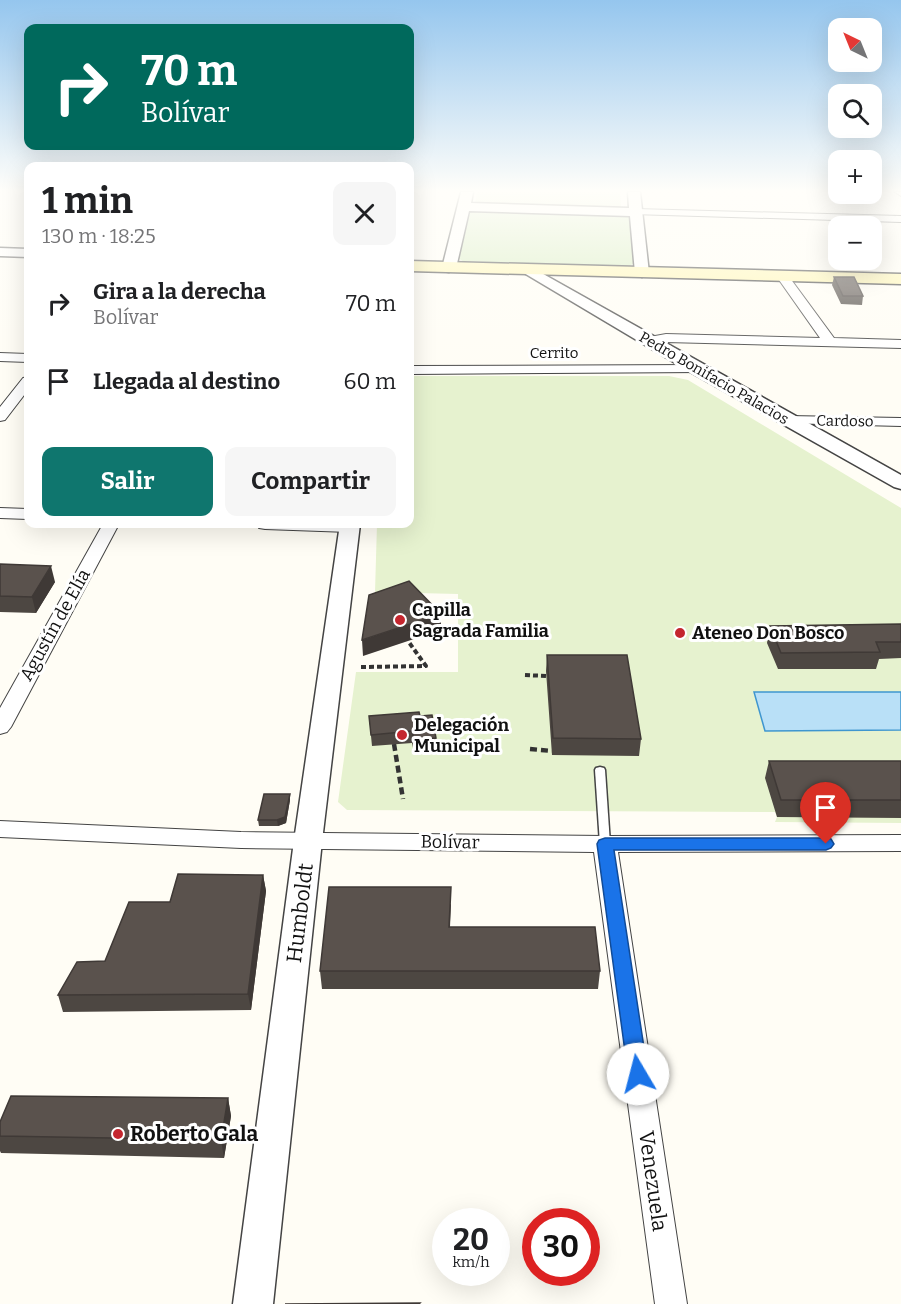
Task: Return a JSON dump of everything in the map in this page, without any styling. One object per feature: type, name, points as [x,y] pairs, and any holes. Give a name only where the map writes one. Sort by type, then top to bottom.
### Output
[{"type":"main road","points":[[414,266],[901,279]]},
{"type":"street","points":[[449,268],[453,253]]},
{"type":"street","points":[[640,253],[642,273]]},
{"type":"street","name":"Pedro Bonifacio Palacios","points":[[529,270],[649,341],[901,483]]},
{"type":"street","points":[[783,277],[830,342]]},
{"type":"street","points":[[649,341],[666,338],[901,344]]},
{"type":"street","points":[[0,357],[24,358]]},
{"type":"street","name":"Cerrito","points":[[414,370],[698,369]]},
{"type":"street","points":[[0,417],[24,386]]},
{"type":"street","name":"Cardoso","points":[[788,420],[901,422]]},
{"type":"street","points":[[0,513],[24,514]]},
{"type":"street","name":"Agustín de Elía","points":[[0,727],[109,528]]},
{"type":"street","name":"Humboldt","points":[[253,1304],[308,841],[350,528]]},
{"type":"street","name":"Bolívar","points":[[0,829],[241,840],[605,844],[901,843]]},
{"type":"street","name":"Venezuela","points":[[605,844],[670,1304]]},
{"type":"lane","points":[[600,770],[605,844]]},
{"type":"path","points":[[361,667],[426,666],[408,641]]},
{"type":"path","points":[[525,675],[546,676]]},
{"type":"path","points":[[394,744],[403,799]]},
{"type":"path","points":[[530,749],[552,751]]},
{"type":"green space","points":[[460,253],[635,253],[636,262],[628,267],[463,261],[459,259]]},
{"type":"green space","name":"Ateneo Don Bosco","points":[[414,376],[669,376],[688,380],[901,508],[901,823],[775,822],[777,817],[775,812],[347,810],[338,802],[356,672],[458,672],[458,594],[375,592],[377,528],[414,528]]},
{"type":"water","points":[[754,692],[901,692],[901,730],[765,731]]},
{"type":"building","points":[[834,277],[854,277],[863,296],[843,296]]},
{"type":"building","points":[[0,564],[51,566],[32,597],[0,596]]},
{"type":"building","points":[[409,581],[441,614],[362,640],[369,595]]},
{"type":"building","points":[[901,624],[901,642],[876,642],[880,652],[781,653],[770,626]]},
{"type":"building","points":[[547,655],[627,655],[641,739],[553,738]]},
{"type":"building","points":[[419,712],[420,716],[432,715],[436,738],[414,740],[412,731],[371,735],[369,716]]},
{"type":"building","points":[[769,761],[901,761],[901,800],[781,800]]},
{"type":"building","points":[[264,794],[290,794],[285,817],[277,820],[258,820]]},
{"type":"building","points":[[178,874],[263,875],[248,994],[58,995],[77,962],[105,961],[129,902],[170,902]]},
{"type":"building","points":[[329,887],[451,887],[449,927],[595,927],[600,971],[320,971]]},
{"type":"building","points":[[11,1096],[228,1098],[221,1140],[0,1136],[0,1122]]},
{"type":"building","points":[[420,1303],[419,1304],[285,1304]]},
{"type":"place","name":"Capilla Sagrada Familia","points":[[400,620]]},
{"type":"place","name":"Ateneo Don Bosco","points":[[680,633]]},
{"type":"place","name":"Delegación Municipal","points":[[402,735]]},
{"type":"place","name":"Roberto Gala","points":[[118,1134]]},
{"type":"route","points":[[638,1074],[605,844],[826,844]]}]
